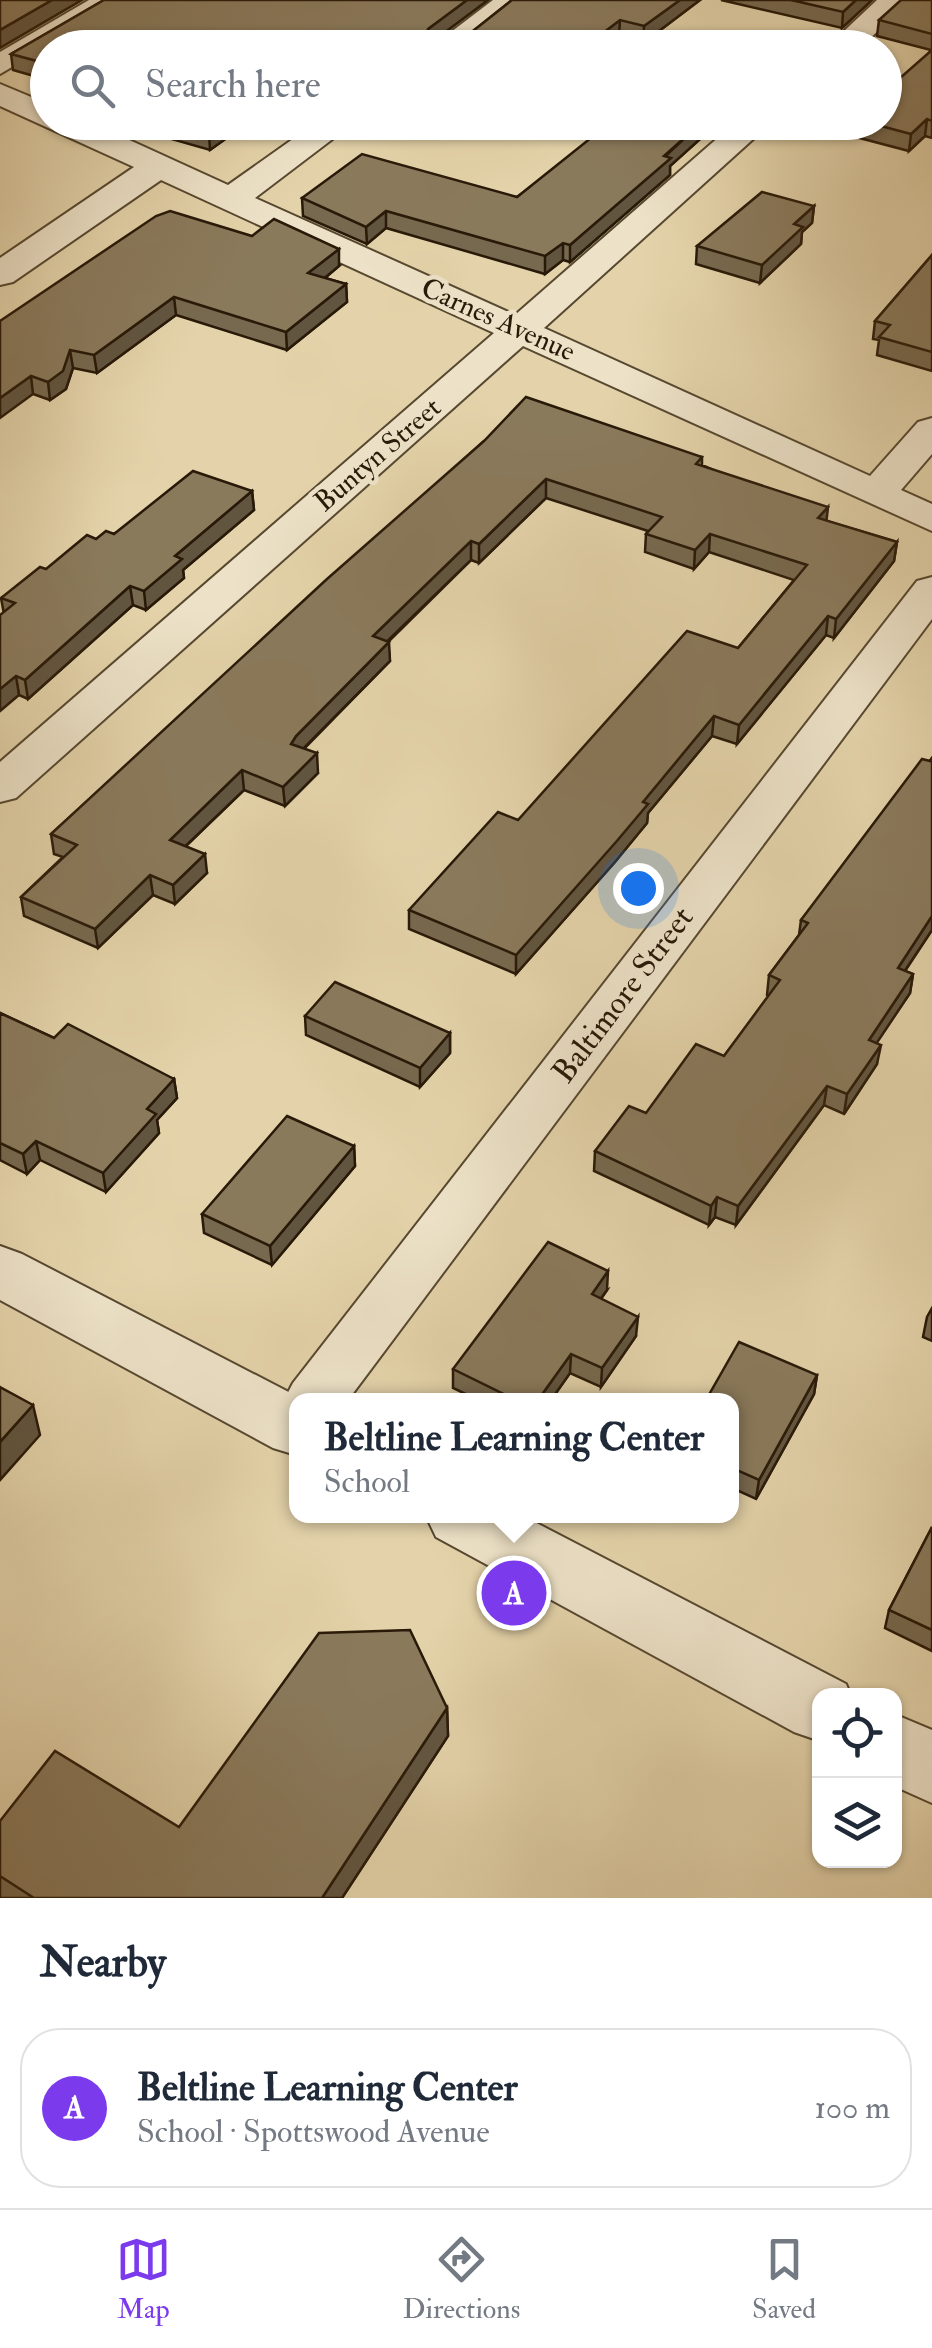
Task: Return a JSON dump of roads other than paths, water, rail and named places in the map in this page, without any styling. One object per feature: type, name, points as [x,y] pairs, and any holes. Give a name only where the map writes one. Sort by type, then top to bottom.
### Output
[{"type":"street","points":[[59,30],[110,0]]},
{"type":"street","points":[[470,30],[512,0]]},
{"type":"street","points":[[862,30],[895,0]]},
{"type":"street","points":[[0,65],[30,47]]},
{"type":"street","points":[[0,94],[30,108]]},
{"type":"street","name":"Carnes Avenue","points":[[102,140],[932,519]]},
{"type":"street","points":[[230,200],[314,140]]},
{"type":"street","name":"Buntyn Street","points":[[0,786],[736,140]]},
{"type":"street","points":[[0,274],[159,166]]},
{"type":"street","points":[[878,493],[932,430]]},
{"type":"street","name":"Baltimore Street","points":[[321,1393],[932,590]]},
{"type":"street","points":[[0,1271],[289,1415]]},
{"type":"street","points":[[473,1523],[812,1704]]},
{"type":"street","points":[[902,1752],[932,1768]]},
{"type":"place","name":"Beltline Learning Center","points":[[514,1593]]}]
